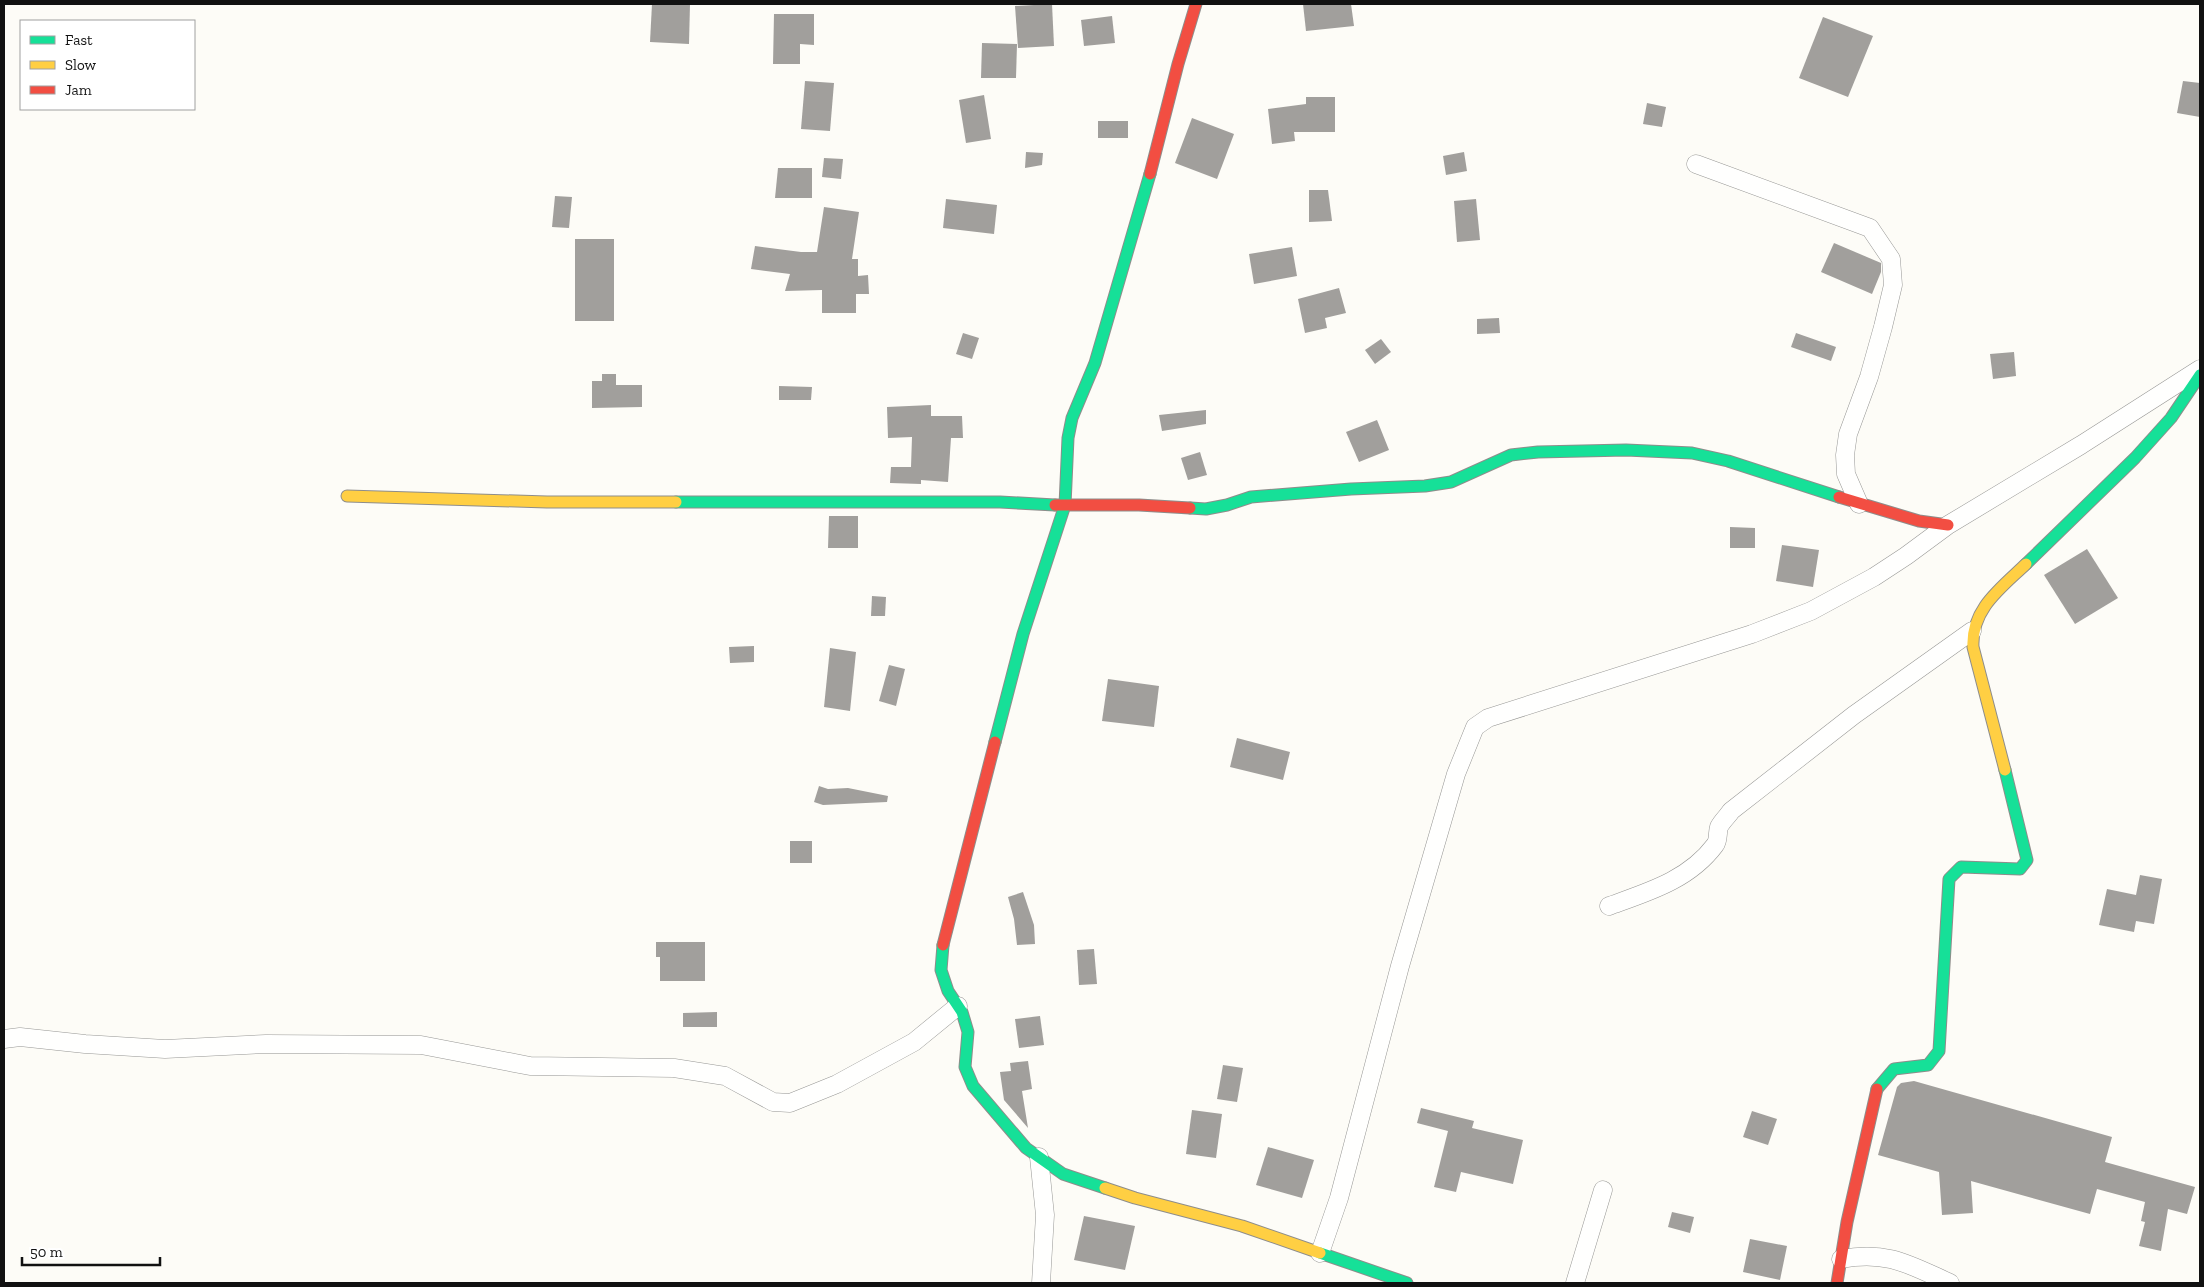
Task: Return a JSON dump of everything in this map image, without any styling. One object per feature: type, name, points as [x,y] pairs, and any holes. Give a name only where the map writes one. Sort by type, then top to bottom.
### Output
[{"type":"street","points":[[1196,4],[1178,64],[1138,220],[1095,362],[1072,418],[1068,438],[1065,505],[1023,634],[942,950],[941,970],[948,991],[962,1012],[968,1032],[966,1067],[974,1086],[1026,1148],[1063,1174],[1135,1198],[1242,1226],[1407,1283]]},
{"type":"street","points":[[1696,164],[1870,228],[1891,259],[1893,285],[1869,377],[1848,434],[1845,455],[1846,474],[1859,504]]},
{"type":"street","points":[[1320,1253],[1338,1198],[1400,966],[1439,831],[1456,774],[1476,727],[1488,718],[1752,634],[1811,611],[1874,577],[1948,525],[2081,445],[2200,368]]},
{"type":"street","points":[[1837,1283],[1847,1222],[1878,1087],[1894,1069],[1928,1065],[1939,1051],[1950,878],[1961,867],[2020,868],[2027,860],[2020,824],[1973,647],[1972,632],[1978,614],[1988,600],[2135,458],[2171,418],[2200,375]]},
{"type":"street","points":[[346,496],[548,502],[1000,502],[1065,505],[1139,505],[1206,510],[1251,497],[1351,489],[1425,486],[1451,482],[1511,455],[1538,452],[1626,450],[1692,453],[1728,461],[1859,504],[1919,521],[1948,525]]},
{"type":"street","points":[[1609,906],[1661,887],[1685,875],[1702,861],[1717,843],[1719,827],[1731,811],[1854,715],[1972,632]]},
{"type":"street","points":[[4,1039],[20,1037],[85,1044],[165,1049],[266,1044],[421,1045],[530,1066],[674,1068],[725,1076],[773,1102],[790,1103],[837,1084],[914,1042],[958,1006]]},
{"type":"street","points":[[1039,1157],[1044,1215],[1041,1283]]},
{"type":"street","points":[[1575,1283],[1602,1190]]},
{"type":"street","points":[[1841,1259],[1860,1256],[1898,1260],[1950,1283]]},
{"type":"building","points":[[652,4],[690,4],[689,44],[650,42]]},
{"type":"building","points":[[1052,4],[1054,46],[1018,48],[1015,6]]},
{"type":"building","points":[[1303,4],[1351,4],[1354,26],[1306,31]]},
{"type":"building","points":[[774,14],[814,14],[814,45],[800,44],[800,64],[773,64]]},
{"type":"building","points":[[1112,16],[1115,43],[1084,46],[1081,20]]},
{"type":"building","points":[[1823,17],[1873,36],[1848,97],[1799,78]]},
{"type":"building","points":[[982,43],[1017,44],[1016,78],[981,78]]},
{"type":"building","points":[[805,81],[834,83],[830,131],[801,129]]},
{"type":"building","points":[[2183,81],[2200,83],[2200,117],[2177,113]]},
{"type":"building","points":[[984,95],[991,139],[966,143],[959,100]]},
{"type":"building","points":[[1306,97],[1335,97],[1335,132],[1294,132],[1295,141],[1272,144],[1268,109],[1306,104]]},
{"type":"building","points":[[1647,103],[1666,107],[1662,127],[1643,124]]},
{"type":"building","points":[[1192,118],[1234,134],[1217,179],[1175,163]]},
{"type":"building","points":[[1098,121],[1128,121],[1128,138],[1098,138]]},
{"type":"building","points":[[1026,152],[1043,153],[1042,165],[1025,168]]},
{"type":"building","points":[[1464,152],[1467,171],[1446,175],[1443,156]]},
{"type":"building","points":[[824,158],[843,159],[841,179],[822,177]]},
{"type":"building","points":[[778,168],[812,168],[812,198],[775,198]]},
{"type":"building","points":[[1309,190],[1328,190],[1332,221],[1309,222]]},
{"type":"building","points":[[555,196],[572,197],[569,228],[552,227]]},
{"type":"building","points":[[946,199],[997,205],[994,234],[943,228]]},
{"type":"building","points":[[1476,199],[1480,240],[1457,242],[1454,201]]},
{"type":"building","points":[[824,207],[859,212],[852,259],[858,259],[858,276],[868,275],[869,294],[856,294],[856,313],[822,313],[822,290],[785,291],[790,274],[751,269],[755,246],[801,252],[817,252]]},
{"type":"building","points":[[575,239],[614,239],[614,321],[575,321]]},
{"type":"building","points":[[1834,243],[1881,263],[1881,272],[1872,294],[1821,272]]},
{"type":"building","points":[[1292,247],[1297,276],[1254,284],[1249,254]]},
{"type":"building","points":[[1339,288],[1346,313],[1325,318],[1327,328],[1305,333],[1298,299]]},
{"type":"building","points":[[1499,318],[1500,333],[1477,334],[1477,319]]},
{"type":"building","points":[[963,333],[979,338],[972,359],[956,354]]},
{"type":"building","points":[[1796,333],[1836,347],[1831,361],[1791,347]]},
{"type":"building","points":[[1381,339],[1391,352],[1375,364],[1365,350]]},
{"type":"building","points":[[2014,352],[2016,376],[1993,379],[1990,354]]},
{"type":"building","points":[[602,374],[616,374],[616,385],[642,385],[642,407],[592,408],[592,381],[602,381]]},
{"type":"building","points":[[779,386],[812,387],[811,400],[779,400]]},
{"type":"building","points":[[931,405],[931,416],[962,416],[963,438],[951,438],[948,482],[921,480],[921,484],[890,483],[891,467],[911,467],[912,437],[888,438],[887,407]]},
{"type":"building","points":[[1206,410],[1206,424],[1162,431],[1159,415]]},
{"type":"building","points":[[1377,420],[1389,450],[1359,462],[1346,432]]},
{"type":"building","points":[[1200,452],[1207,475],[1188,480],[1181,458]]},
{"type":"building","points":[[829,516],[858,516],[858,548],[828,548]]},
{"type":"building","points":[[1730,527],[1755,528],[1755,548],[1730,548]]},
{"type":"building","points":[[1782,545],[1819,550],[1813,587],[1776,581]]},
{"type":"building","points":[[2087,549],[2118,598],[2075,624],[2044,575]]},
{"type":"building","points":[[872,596],[886,597],[885,616],[871,616]]},
{"type":"building","points":[[754,646],[754,662],[730,663],[729,647]]},
{"type":"building","points":[[830,648],[856,652],[850,711],[824,707]]},
{"type":"building","points":[[889,665],[905,669],[896,706],[879,701]]},
{"type":"building","points":[[1108,679],[1159,686],[1154,727],[1102,721]]},
{"type":"building","points":[[1237,738],[1290,752],[1283,780],[1230,767]]},
{"type":"building","points":[[819,786],[828,789],[848,788],[888,796],[887,802],[823,805],[814,802]]},
{"type":"building","points":[[790,841],[812,841],[812,863],[790,863]]},
{"type":"building","points":[[2140,875],[2162,879],[2154,924],[2136,921],[2134,932],[2099,925],[2107,889],[2136,895]]},
{"type":"building","points":[[1023,892],[1034,925],[1035,944],[1017,945],[1014,919],[1008,897]]},
{"type":"building","points":[[656,942],[705,942],[705,981],[660,981],[660,957],[656,957]]},
{"type":"building","points":[[1094,949],[1097,984],[1079,985],[1077,950]]},
{"type":"building","points":[[717,1012],[717,1027],[683,1027],[683,1013]]},
{"type":"building","points":[[1040,1016],[1044,1045],[1019,1048],[1015,1019]]},
{"type":"building","points":[[1028,1061],[1032,1089],[1022,1091],[1028,1128],[1004,1100],[1000,1072],[1011,1071],[1010,1063]]},
{"type":"building","points":[[1223,1065],[1243,1068],[1237,1102],[1217,1099]]},
{"type":"building","points":[[1914,1081],[2112,1137],[2105,1162],[2195,1187],[2187,1214],[2168,1209],[2161,1251],[2139,1246],[2145,1222],[2141,1221],[2145,1202],[2097,1189],[2090,1214],[1971,1181],[1973,1213],[1942,1215],[1939,1172],[1878,1155],[1897,1087],[1901,1083]]},
{"type":"building","points":[[1421,1108],[1474,1121],[1472,1128],[1523,1140],[1513,1184],[1461,1172],[1456,1192],[1434,1187],[1448,1131],[1417,1123]]},
{"type":"building","points":[[1192,1110],[1222,1114],[1216,1158],[1186,1154]]},
{"type":"building","points":[[1752,1111],[1777,1119],[1768,1145],[1743,1137]]},
{"type":"building","points":[[1268,1147],[1314,1160],[1302,1198],[1256,1185]]},
{"type":"building","points":[[1672,1212],[1694,1217],[1690,1233],[1668,1227]]},
{"type":"building","points":[[1084,1216],[1135,1226],[1125,1270],[1074,1260]]},
{"type":"building","points":[[1750,1239],[1787,1246],[1780,1280],[1743,1272]]},
{"type":"traffic: fast","points":[[995,742],[1023,634],[1065,505],[1068,438],[1072,418],[1095,363],[1150,174]]},
{"type":"traffic: fast","points":[[2026,564],[2135,458],[2171,418],[2200,375]]},
{"type":"traffic: fast","points":[[1190,508],[1206,509],[1227,505],[1251,497],[1351,489],[1425,486],[1451,482],[1511,455],[1538,452],[1626,450],[1692,453],[1728,461],[1839,497]]},
{"type":"traffic: fast","points":[[676,502],[1000,502],[1055,505]]},
{"type":"traffic: fast","points":[[1877,1089],[1894,1069],[1928,1065],[1939,1051],[1949,879],[1961,867],[2020,869],[2027,860],[2005,770]]},
{"type":"traffic: fast","points":[[943,945],[941,970],[948,991],[962,1012],[968,1032],[965,1067],[973,1086],[1026,1148],[1063,1174],[1105,1188]]},
{"type":"traffic: fast","points":[[1320,1253],[1407,1283]]},
{"type":"traffic: slow","points":[[347,496],[547,502],[676,502]]},
{"type":"traffic: slow","points":[[2005,770],[1973,647],[1974,634],[1977,621],[1989,600],[2026,564]]},
{"type":"traffic: slow","points":[[1105,1188],[1135,1198],[1242,1226],[1320,1253]]},
{"type":"traffic: jam","points":[[1150,174],[1178,64],[1196,4]]},
{"type":"traffic: jam","points":[[1839,497],[1919,521],[1948,525]]},
{"type":"traffic: jam","points":[[1055,505],[1139,505],[1190,508]]},
{"type":"traffic: jam","points":[[943,945],[995,742]]},
{"type":"traffic: jam","points":[[1837,1283],[1847,1222],[1877,1089]]}]
